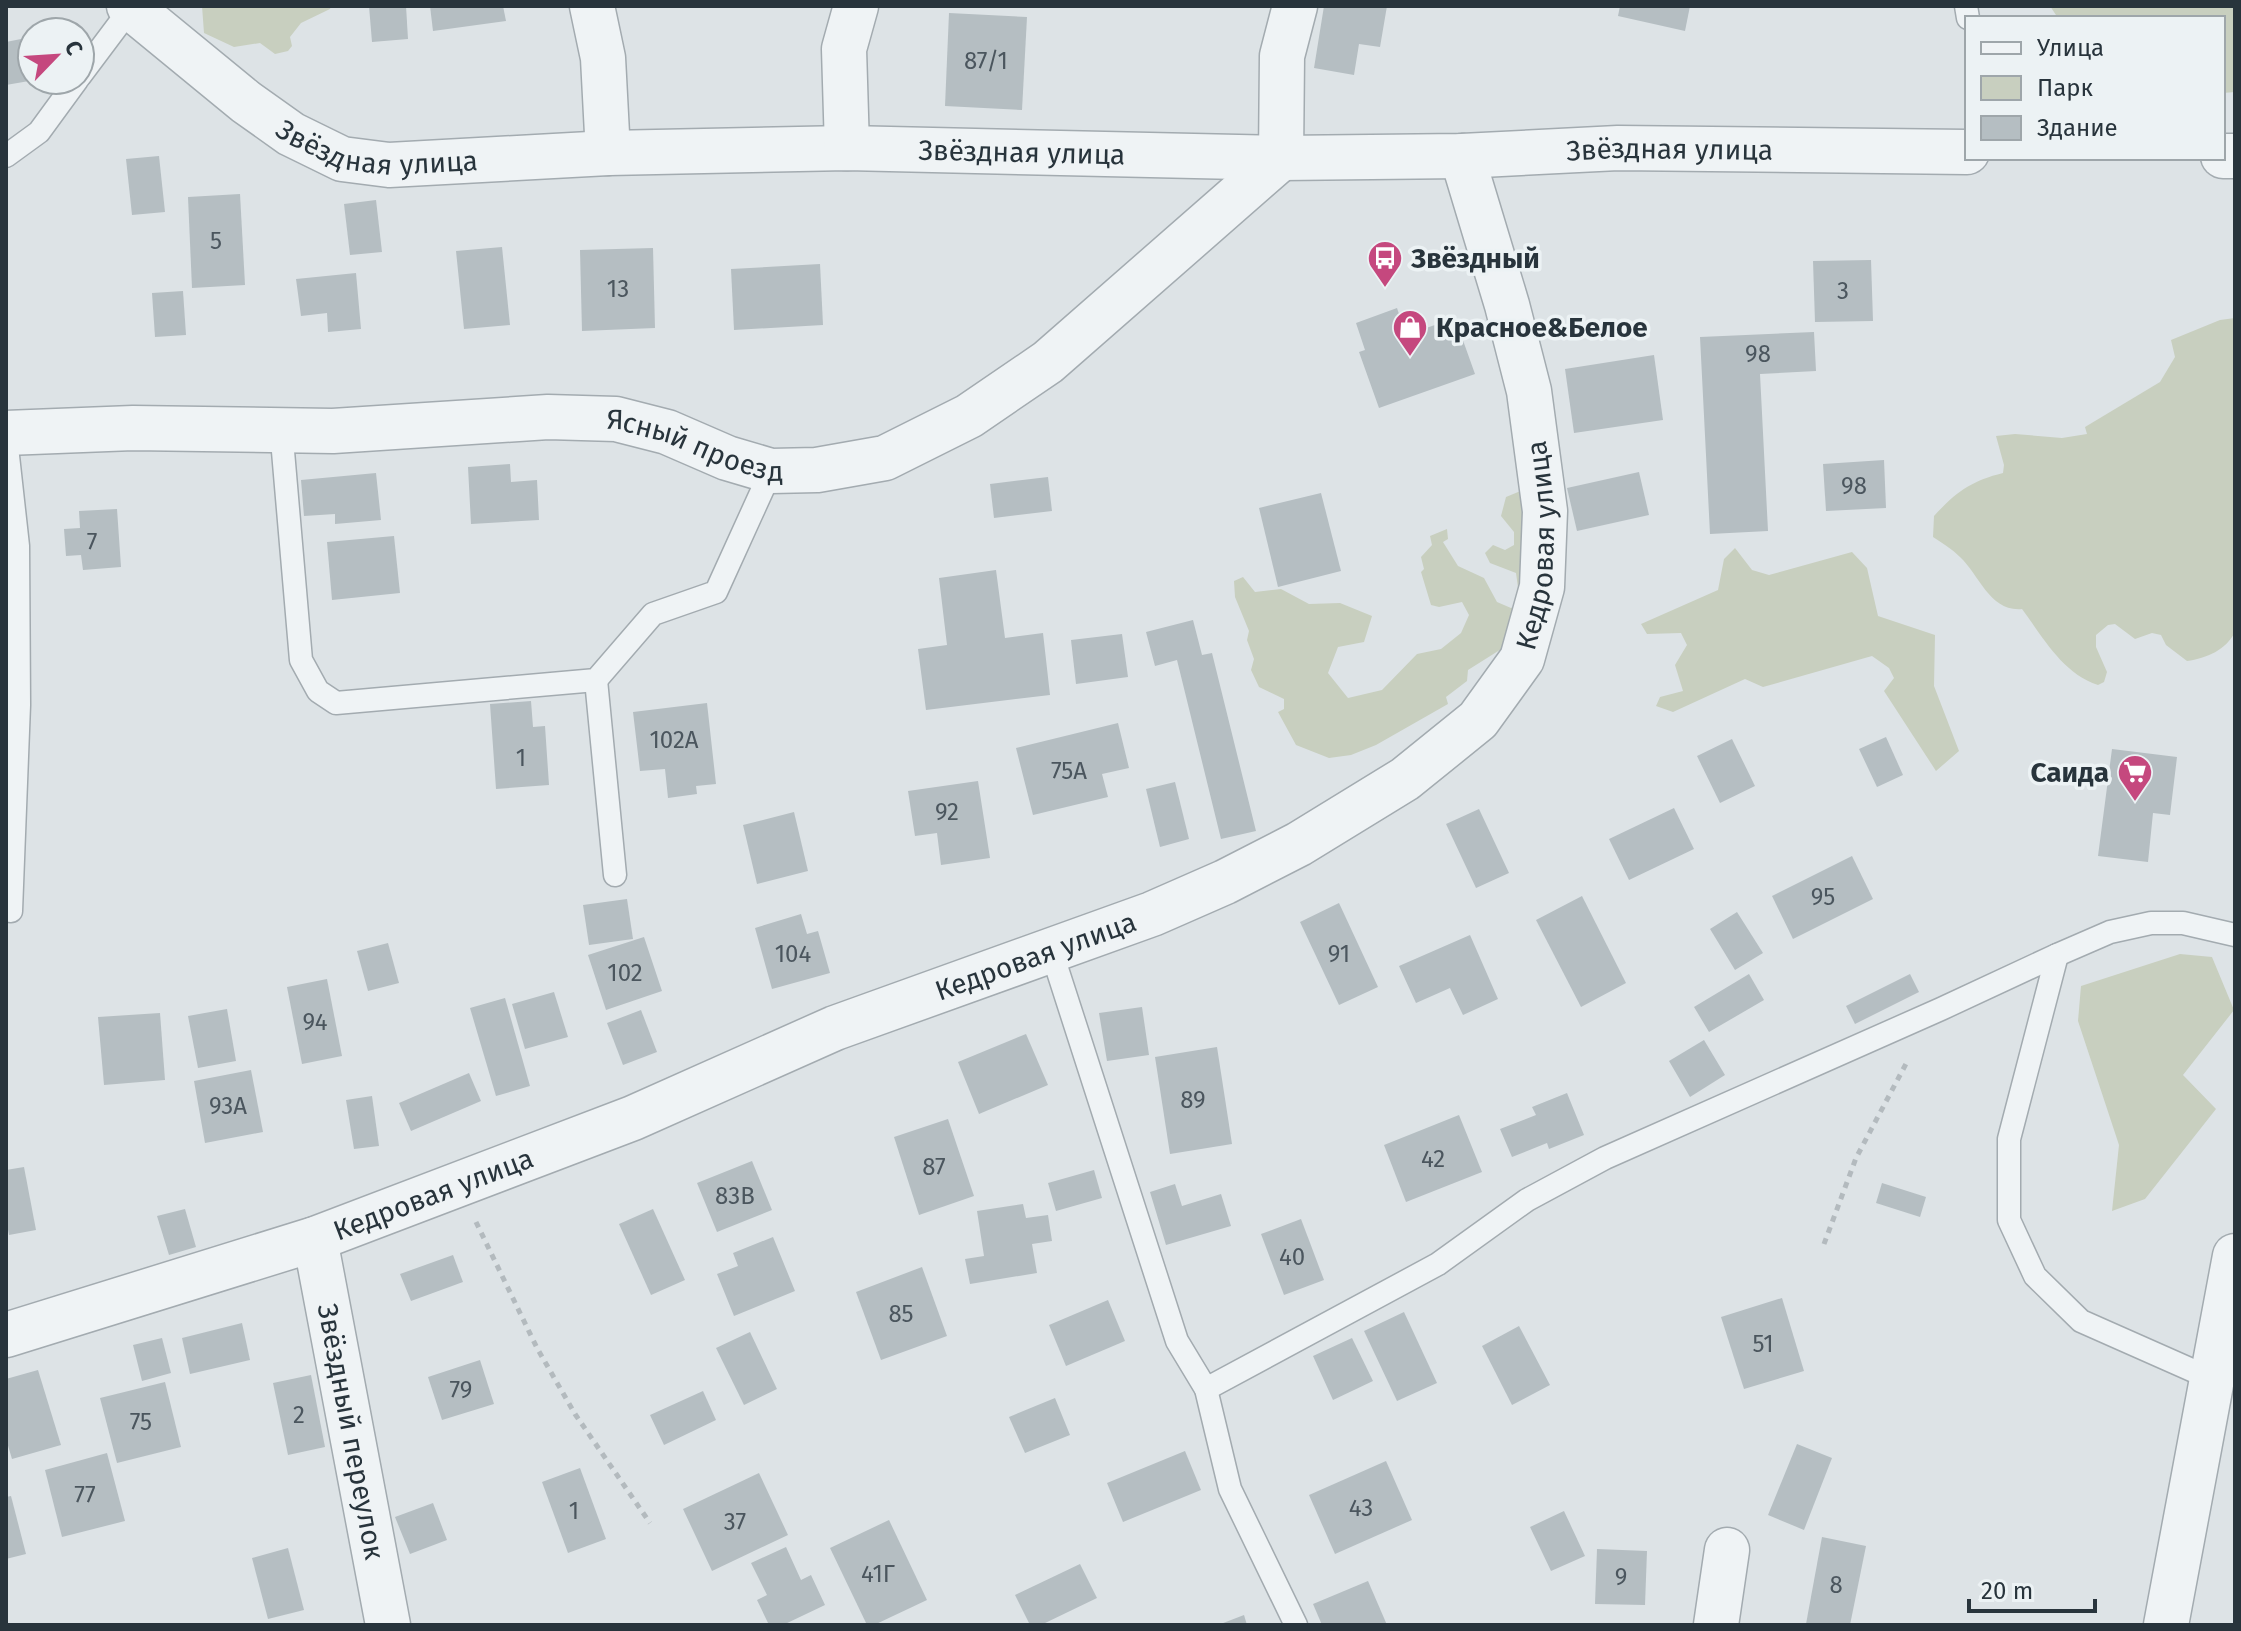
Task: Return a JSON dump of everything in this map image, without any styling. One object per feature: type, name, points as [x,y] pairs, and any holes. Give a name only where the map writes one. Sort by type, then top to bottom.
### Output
[{"type":"street","points":[[592,6],[603,58],[608,153]]},
{"type":"street","points":[[847,148],[844,49],[856,6]]},
{"type":"street","points":[[1281,158],[1282,56],[1295,6]]},
{"type":"street","name":"Звёздная улица","points":[[130,7],[291,134],[342,159],[389,165],[608,153],[847,148],[1281,158],[1462,156],[1618,148],[1965,152]]},
{"type":"street","name":"Кедровая улица","points":[[6,1335],[315,1239],[633,1118],[835,1028],[1152,914],[1225,882],[1299,844],[1392,787],[1478,720],[1522,659],[1542,587],[1545,511],[1529,391],[1507,305],[1462,156]]},
{"type":"street","name":"Ясный проезд","points":[[6,435],[133,428],[333,431],[548,417],[616,419],[667,432],[727,458],[771,471],[817,470],[885,458],[969,416],[1048,362],[1281,158]]},
{"type":"street","name":"Звёздный переулок","points":[[315,1239],[388,1625]]},
{"type":"street","points":[[2166,1625],[2235,1256]]},
{"type":"street","points":[[1716,1625],[1727,1550]]},
{"type":"lane","points":[[96,53],[130,7]]},
{"type":"lane","points":[[6,156],[39,132],[65,96]]},
{"type":"lane","points":[[281,428],[301,660],[318,691],[336,703],[596,680],[653,614],[716,592],[771,471]]},
{"type":"lane","points":[[6,435],[18,546],[19,705],[11,911]]},
{"type":"lane","points":[[596,680],[615,875]]},
{"type":"lane","points":[[1206,1389],[1438,1264],[1527,1200],[1605,1158],[2057,955],[2110,932],[2151,923],[2183,923],[2235,935]]},
{"type":"lane","points":[[1051,950],[1177,1341],[1206,1389],[1230,1489],[1296,1625]]},
{"type":"lane","points":[[2057,955],[2009,1139],[2009,1220],[2035,1276],[2081,1321],[2212,1379]]},
{"type":"path","points":[[1824,1244],[1863,1144],[1898,1075],[1941,1009]]},
{"type":"path","points":[[458,1185],[537,1348],[575,1414],[650,1523]]},
{"type":"green space","points":[[202,6],[331,6],[301,23],[290,37],[292,46],[288,51],[275,54],[260,43],[234,47],[204,33]]},
{"type":"green space","points":[[2050,6],[2235,6],[2235,92],[2225,93],[2225,16],[2057,16]]},
{"type":"green space","points":[[2235,318],[2235,632],[2227,644],[2215,652],[2187,661],[2166,645],[2161,635],[2152,633],[2135,639],[2115,624],[2108,625],[2096,635],[2096,647],[2107,672],[2104,682],[2098,685],[2074,672],[2046,642],[2022,609],[2002,605],[1994,599],[1960,557],[1933,537],[1934,516],[1965,488],[2003,473],[2004,465],[1996,436],[2015,434],[2062,438],[2087,434],[2085,427],[2160,382],[2175,357],[2171,340],[2220,320]]},
{"type":"green space","points":[[1528,488],[1541,503],[1514,641],[1468,670],[1467,681],[1446,697],[1448,704],[1376,745],[1351,755],[1329,758],[1296,745],[1278,712],[1284,709],[1284,699],[1259,687],[1251,670],[1254,659],[1247,640],[1249,631],[1235,597],[1234,581],[1243,577],[1255,592],[1281,589],[1309,604],[1340,603],[1372,616],[1364,642],[1338,647],[1328,673],[1348,698],[1382,690],[1417,654],[1441,649],[1461,633],[1469,615],[1462,602],[1439,607],[1431,605],[1421,572],[1424,569],[1421,557],[1432,545],[1430,536],[1447,529],[1448,539],[1443,542],[1458,566],[1484,578],[1497,602],[1511,608],[1520,602],[1516,573],[1490,563],[1485,553],[1493,545],[1505,550],[1514,545],[1514,532],[1501,516],[1506,497]]},
{"type":"green space","points":[[1735,548],[1752,570],[1769,575],[1852,552],[1867,568],[1878,616],[1935,635],[1934,686],[1959,751],[1936,771],[1884,691],[1894,678],[1889,668],[1872,656],[1763,687],[1745,679],[1673,712],[1656,706],[1660,697],[1683,691],[1675,665],[1687,645],[1681,633],[1647,634],[1641,624],[1718,590],[1724,559]]},
{"type":"green space","points":[[2180,954],[2212,957],[2234,1010],[2183,1075],[2216,1109],[2145,1199],[2112,1211],[2119,1145],[2078,1021],[2081,986]]},
{"type":"building","points":[[369,6],[406,6],[408,39],[372,42]]},
{"type":"building","points":[[430,6],[503,6],[506,21],[433,31]]},
{"type":"building","points":[[1324,6],[1387,6],[1380,47],[1359,44],[1354,75],[1314,68]]},
{"type":"building","points":[[1620,6],[1690,6],[1685,31],[1618,16]]},
{"type":"building","points":[[949,13],[1027,17],[1022,110],[945,106]]},
{"type":"building","points":[[16,40],[16,83],[6,85],[6,42]]},
{"type":"building","points":[[159,156],[165,212],[132,215],[126,159]]},
{"type":"building","points":[[240,194],[245,285],[192,288],[188,197]]},
{"type":"building","points":[[376,200],[382,252],[350,255],[344,204]]},
{"type":"building","points":[[502,247],[510,325],[464,329],[456,251]]},
{"type":"building","points":[[653,248],[655,328],[582,331],[580,250]]},
{"type":"building","points":[[1871,260],[1873,321],[1815,322],[1813,261]]},
{"type":"building","points":[[820,264],[823,325],[734,330],[731,269]]},
{"type":"building","points":[[356,273],[361,329],[328,332],[327,313],[301,316],[296,279]]},
{"type":"building","points":[[183,291],[186,335],[155,337],[152,293]]},
{"type":"building","points":[[1397,308],[1406,335],[1455,318],[1475,374],[1379,408],[1359,352],[1365,350],[1356,323]]},
{"type":"building","points":[[1814,332],[1816,371],[1760,374],[1768,531],[1710,534],[1700,337]]},
{"type":"building","points":[[1654,355],[1663,420],[1574,433],[1565,369]]},
{"type":"building","points":[[1884,460],[1886,508],[1826,511],[1823,464]]},
{"type":"building","points":[[510,464],[511,482],[537,480],[539,520],[471,524],[468,467]]},
{"type":"building","points":[[1639,472],[1649,515],[1577,531],[1567,488]]},
{"type":"building","points":[[376,473],[381,520],[335,524],[335,514],[304,516],[301,480]]},
{"type":"building","points":[[1048,477],[1052,511],[994,518],[990,484]]},
{"type":"building","points":[[1321,493],[1341,571],[1278,587],[1259,508]]},
{"type":"building","points":[[117,509],[121,567],[83,570],[81,555],[66,556],[64,529],[80,528],[79,511]]},
{"type":"building","points":[[394,536],[400,593],[332,600],[327,542]]},
{"type":"building","points":[[996,570],[1005,638],[1043,633],[1050,695],[926,710],[918,649],[947,645],[939,578]]},
{"type":"building","points":[[1193,620],[1202,655],[1212,653],[1256,831],[1221,839],[1177,660],[1155,666],[1146,632]]},
{"type":"building","points":[[1122,634],[1128,677],[1076,684],[1071,640]]},
{"type":"building","points":[[531,701],[533,727],[545,726],[549,785],[496,789],[490,704]]},
{"type":"building","points":[[707,703],[716,784],[696,786],[697,794],[668,798],[665,769],[640,771],[633,712]]},
{"type":"building","points":[[1118,723],[1129,768],[1102,774],[1108,797],[1033,815],[1016,748]]},
{"type":"building","points":[[1886,737],[1903,775],[1877,787],[1859,749]]},
{"type":"building","points":[[1732,739],[1755,786],[1720,803],[1697,756]]},
{"type":"building","points":[[2112,749],[2177,757],[2170,815],[2153,813],[2148,862],[2098,856]]},
{"type":"building","points":[[978,781],[990,858],[941,865],[937,833],[915,836],[908,791]]},
{"type":"building","points":[[1175,782],[1189,839],[1160,847],[1146,789]]},
{"type":"building","points":[[1674,808],[1694,849],[1629,880],[1609,839]]},
{"type":"building","points":[[1479,809],[1509,873],[1476,888],[1446,824]]},
{"type":"building","points":[[794,812],[808,871],[757,884],[743,825]]},
{"type":"building","points":[[1852,856],[1873,899],[1793,939],[1772,896]]},
{"type":"building","points":[[1582,896],[1626,983],[1581,1007],[1536,920]]},
{"type":"building","points":[[627,899],[633,939],[589,945],[583,905]]},
{"type":"building","points":[[1339,903],[1378,987],[1339,1005],[1300,922]]},
{"type":"building","points":[[1737,912],[1763,953],[1735,970],[1710,929]]},
{"type":"building","points":[[801,914],[807,934],[818,931],[830,973],[772,989],[755,928]]},
{"type":"building","points":[[1470,935],[1498,999],[1463,1015],[1450,988],[1416,1003],[1399,966]]},
{"type":"building","points":[[644,937],[662,991],[606,1010],[588,955]]},
{"type":"building","points":[[388,943],[399,983],[368,991],[357,951]]},
{"type":"building","points":[[1749,974],[1764,1000],[1709,1032],[1694,1007]]},
{"type":"building","points":[[1910,974],[1919,992],[1855,1024],[1846,1006]]},
{"type":"building","points":[[327,979],[342,1056],[302,1064],[287,987]]},
{"type":"building","points":[[554,992],[568,1037],[525,1049],[512,1004]]},
{"type":"building","points":[[505,998],[530,1086],[496,1096],[470,1008]]},
{"type":"building","points":[[1142,1007],[1149,1055],[1107,1061],[1099,1013]]},
{"type":"building","points":[[227,1009],[236,1061],[198,1068],[188,1016]]},
{"type":"building","points":[[641,1010],[657,1052],[623,1065],[607,1023]]},
{"type":"building","points":[[160,1013],[165,1080],[104,1085],[98,1017]]},
{"type":"building","points":[[1026,1034],[1048,1085],[979,1114],[958,1062]]},
{"type":"building","points":[[1704,1040],[1725,1075],[1690,1097],[1669,1061]]},
{"type":"building","points":[[1217,1047],[1232,1144],[1170,1154],[1155,1057]]},
{"type":"building","points":[[251,1070],[263,1132],[205,1143],[194,1081]]},
{"type":"building","points":[[469,1073],[481,1101],[411,1131],[399,1103]]},
{"type":"building","points":[[1567,1093],[1584,1135],[1549,1149],[1547,1143],[1512,1157],[1500,1129],[1536,1115],[1532,1107]]},
{"type":"building","points":[[372,1096],[379,1146],[354,1149],[346,1100]]},
{"type":"building","points":[[1459,1115],[1482,1172],[1406,1202],[1384,1145]]},
{"type":"building","points":[[948,1119],[974,1196],[919,1215],[894,1137]]},
{"type":"building","points":[[752,1161],[772,1210],[717,1232],[697,1183]]},
{"type":"building","points":[[24,1167],[36,1230],[9,1235],[6,1170]]},
{"type":"building","points":[[1094,1170],[1102,1198],[1056,1211],[1048,1183]]},
{"type":"building","points":[[1882,1183],[1926,1197],[1920,1217],[1876,1203]]},
{"type":"building","points":[[1175,1184],[1182,1206],[1221,1194],[1231,1226],[1166,1245],[1150,1192]]},
{"type":"building","points":[[1023,1204],[1026,1218],[1048,1215],[1052,1241],[1032,1244],[1037,1273],[970,1284],[965,1259],[984,1256],[977,1211]]},
{"type":"building","points":[[185,1209],[196,1247],[169,1255],[157,1216]]},
{"type":"building","points":[[653,1209],[685,1280],[651,1295],[619,1224]]},
{"type":"building","points":[[1301,1219],[1324,1280],[1284,1295],[1261,1234]]},
{"type":"building","points":[[773,1237],[795,1291],[734,1316],[717,1274],[738,1266],[733,1253]]},
{"type":"building","points":[[453,1255],[463,1282],[411,1301],[400,1274]]},
{"type":"building","points":[[922,1267],[947,1336],[881,1360],[856,1292]]},
{"type":"building","points":[[1782,1298],[1804,1371],[1744,1389],[1721,1317]]},
{"type":"building","points":[[1108,1300],[1125,1341],[1066,1366],[1049,1325]]},
{"type":"building","points":[[1404,1312],[1437,1383],[1397,1401],[1364,1331]]},
{"type":"building","points":[[242,1323],[250,1360],[190,1374],[182,1338]]},
{"type":"building","points":[[1519,1326],[1550,1385],[1512,1405],[1482,1346]]},
{"type":"building","points":[[750,1332],[777,1389],[744,1405],[716,1348]]},
{"type":"building","points":[[162,1338],[171,1373],[142,1381],[133,1345]]},
{"type":"building","points":[[1352,1338],[1373,1381],[1333,1400],[1313,1356]]},
{"type":"building","points":[[480,1360],[494,1404],[442,1420],[428,1377]]},
{"type":"building","points":[[38,1370],[61,1445],[12,1459],[6,1439],[6,1379]]},
{"type":"building","points":[[311,1375],[325,1447],[288,1455],[273,1383]]},
{"type":"building","points":[[165,1382],[181,1447],[117,1463],[100,1398]]},
{"type":"building","points":[[703,1391],[716,1420],[664,1445],[650,1415]]},
{"type":"building","points":[[1055,1398],[1070,1435],[1025,1453],[1009,1417]]},
{"type":"building","points":[[1797,1444],[1832,1458],[1804,1530],[1768,1515]]},
{"type":"building","points":[[1185,1451],[1201,1490],[1123,1522],[1107,1483]]},
{"type":"building","points":[[107,1453],[125,1521],[62,1537],[45,1470]]},
{"type":"building","points":[[1386,1461],[1412,1520],[1335,1554],[1309,1495]]},
{"type":"building","points":[[580,1468],[606,1539],[568,1553],[542,1482]]},
{"type":"building","points":[[759,1473],[788,1535],[712,1571],[683,1509]]},
{"type":"building","points":[[11,1496],[26,1554],[6,1559],[6,1497]]},
{"type":"building","points":[[433,1503],[447,1540],[410,1554],[395,1517]]},
{"type":"building","points":[[1564,1511],[1585,1556],[1551,1571],[1530,1527]]},
{"type":"building","points":[[889,1520],[927,1600],[874,1625],[867,1625],[830,1548]]},
{"type":"building","points":[[1822,1537],[1866,1546],[1850,1625],[1806,1624]]},
{"type":"building","points":[[786,1547],[801,1580],[811,1575],[825,1605],[783,1625],[769,1625],[757,1600],[767,1595],[751,1563]]},
{"type":"building","points":[[288,1548],[304,1610],[268,1619],[252,1558]]},
{"type":"building","points":[[1597,1549],[1647,1551],[1645,1605],[1595,1604]]},
{"type":"building","points":[[1080,1564],[1097,1598],[1041,1625],[1030,1625],[1015,1595]]},
{"type":"building","points":[[1368,1581],[1387,1625],[1322,1625],[1313,1604]]},
{"type":"building","points":[[1244,1615],[1247,1625],[1218,1625]]},
{"type":"place","name":"Звёздный","points":[[1385,289]]},
{"type":"place","name":"Красное&Белое","points":[[1410,358]]},
{"type":"place","name":"Саида","points":[[2135,803]]}]
